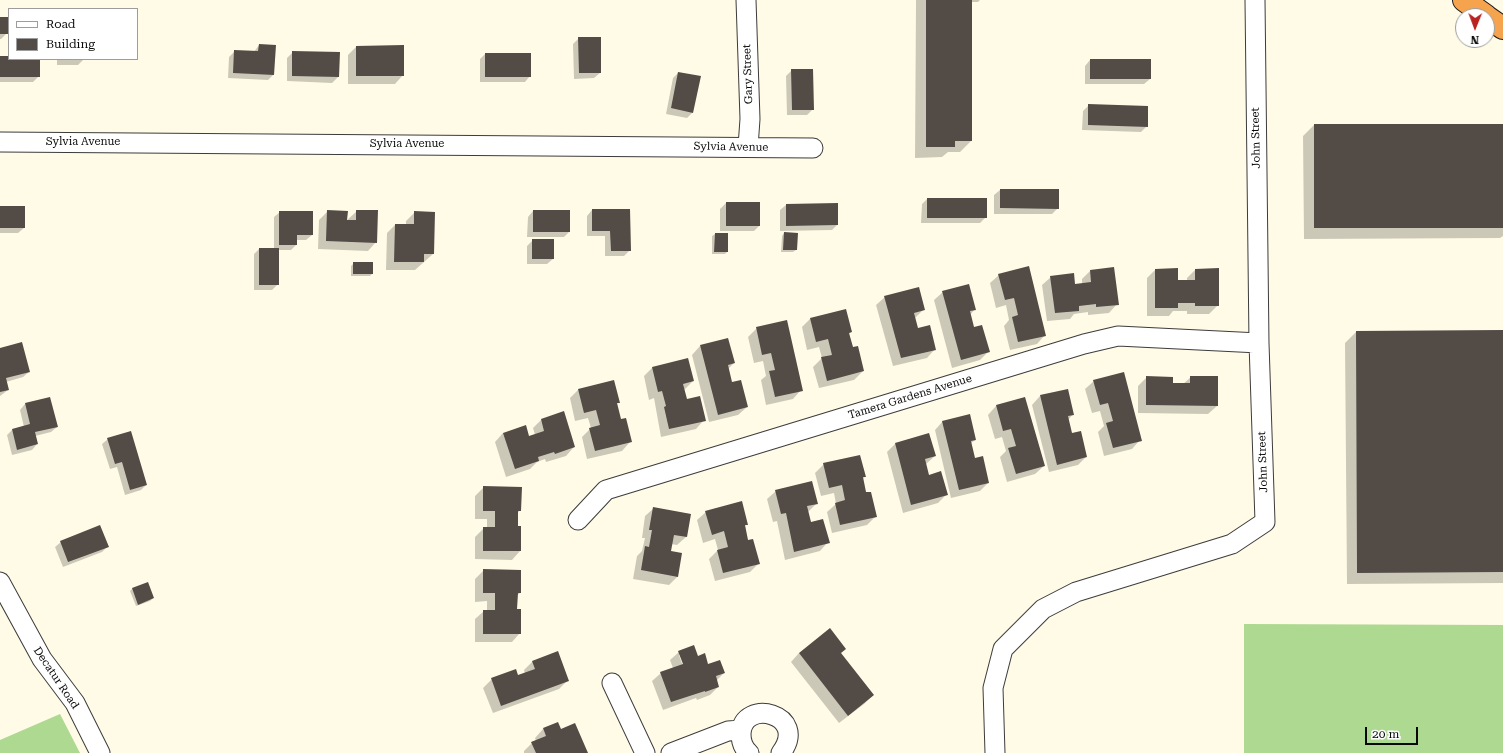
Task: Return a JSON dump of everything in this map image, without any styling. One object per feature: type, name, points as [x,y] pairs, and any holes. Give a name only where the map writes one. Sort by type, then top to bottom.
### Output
[{"type":"highway","points":[[1464,0],[1475,8]]},
{"type":"street","name":"Gary Street","points":[[746,0],[750,119],[748,147]]},
{"type":"street","name":"John Street","points":[[995,753],[994,688],[1003,649],[1043,609],[1076,592],[1232,544],[1265,522],[1259,343],[1255,0]]},
{"type":"street","name":"Sylvia Avenue","points":[[0,142],[813,148]]},
{"type":"street","name":"Tamera Gardens Avenue","points":[[578,520],[606,490],[1084,344],[1118,336],[1259,343]]},
{"type":"street","name":"Decatur Road","points":[[0,582],[42,659],[75,703],[100,753]]},
{"type":"street","points":[[612,683],[644,753]]},
{"type":"street","points":[[749,753],[745,749],[741,740],[741,730],[746,721],[753,715],[763,712],[772,714],[781,719],[786,727],[788,737],[786,746],[780,753]]},
{"type":"street","points":[[671,753],[728,731],[741,730]]},
{"type":"green space","points":[[1244,624],[1503,625],[1503,753],[1244,753]]},
{"type":"green space","points":[[60,714],[80,753],[0,753],[0,740]]},
{"type":"building","points":[[926,0],[972,0],[972,141],[955,141],[955,147],[926,147]]},
{"type":"building","points":[[0,17],[8,17],[8,34],[0,34]]},
{"type":"building","points":[[578,37],[601,37],[601,73],[579,73]]},
{"type":"building","points":[[259,44],[276,45],[274,75],[233,73],[234,50],[258,51]]},
{"type":"building","points":[[404,45],[404,76],[356,76],[356,46]]},
{"type":"building","points":[[292,51],[340,52],[339,77],[292,76]]},
{"type":"building","points":[[485,53],[531,53],[531,77],[485,77]]},
{"type":"building","points":[[0,56],[8,56],[8,60],[40,60],[40,77],[0,77]]},
{"type":"building","points":[[1090,59],[1151,59],[1151,79],[1090,79]]},
{"type":"building","points":[[791,69],[813,69],[814,110],[792,110]]},
{"type":"building","points":[[678,72],[701,76],[693,113],[671,108]]},
{"type":"building","points":[[1088,104],[1148,106],[1148,127],[1088,125]]},
{"type":"building","points":[[1314,124],[1503,124],[1503,228],[1314,228]]},
{"type":"building","points":[[1000,189],[1059,189],[1059,209],[1000,208]]},
{"type":"building","points":[[927,198],[987,198],[987,218],[927,218]]},
{"type":"building","points":[[726,202],[760,202],[760,226],[726,226]]},
{"type":"building","points":[[838,203],[838,225],[786,226],[786,204]]},
{"type":"building","points":[[0,206],[25,206],[25,228],[0,228]]},
{"type":"building","points":[[592,209],[630,209],[631,251],[611,251],[610,231],[592,231]]},
{"type":"building","points":[[327,210],[348,211],[347,220],[356,220],[356,210],[378,210],[377,243],[326,241]]},
{"type":"building","points":[[533,210],[570,210],[570,232],[533,232]]},
{"type":"building","points":[[279,211],[313,211],[313,235],[297,235],[297,245],[279,245]]},
{"type":"building","points":[[414,211],[435,212],[434,254],[424,254],[424,262],[394,262],[395,224],[414,224]]},
{"type":"building","points":[[784,232],[798,233],[797,250],[783,250]]},
{"type":"building","points":[[715,233],[728,233],[728,252],[714,252]]},
{"type":"building","points":[[532,239],[554,239],[554,259],[532,259]]},
{"type":"building","points":[[259,248],[279,248],[279,285],[259,285]]},
{"type":"building","points":[[353,262],[373,262],[373,274],[353,274]]},
{"type":"building","points":[[1029,266],[1046,336],[1018,342],[1012,317],[1018,315],[1014,298],[1005,300],[998,274]]},
{"type":"building","points":[[1114,267],[1119,305],[1096,307],[1096,304],[1079,306],[1079,311],[1055,313],[1050,276],[1074,273],[1075,284],[1091,282],[1090,270]]},
{"type":"building","points":[[1178,268],[1178,280],[1195,280],[1195,269],[1219,268],[1219,306],[1195,306],[1195,303],[1178,303],[1178,308],[1155,308],[1155,269]]},
{"type":"building","points":[[969,284],[976,310],[970,311],[974,327],[982,325],[990,352],[961,360],[942,291]]},
{"type":"building","points":[[919,287],[925,310],[914,313],[918,328],[930,325],[936,350],[901,358],[884,296]]},
{"type":"building","points":[[846,309],[852,332],[849,333],[853,347],[858,346],[864,371],[827,381],[821,357],[832,355],[828,339],[816,342],[810,318]]},
{"type":"building","points":[[787,320],[803,391],[775,397],[769,371],[775,370],[771,353],[762,355],[756,327]]},
{"type":"building","points":[[1503,330],[1503,572],[1357,573],[1356,331]]},
{"type":"building","points":[[728,338],[735,363],[728,365],[732,382],[741,380],[748,407],[718,415],[700,345]]},
{"type":"building","points":[[22,342],[30,372],[6,378],[9,390],[0,392],[0,348]]},
{"type":"building","points":[[688,358],[694,381],[683,384],[687,399],[700,396],[706,421],[669,429],[664,407],[666,406],[662,391],[658,392],[652,367]]},
{"type":"building","points":[[1124,372],[1142,441],[1113,448],[1106,423],[1113,421],[1108,403],[1100,405],[1093,380]]},
{"type":"building","points":[[1146,376],[1173,377],[1173,383],[1190,383],[1190,376],[1218,376],[1218,406],[1146,405]]},
{"type":"building","points":[[614,380],[620,403],[617,403],[621,419],[626,418],[632,442],[595,451],[589,428],[600,425],[596,410],[584,413],[578,389]]},
{"type":"building","points":[[1068,389],[1074,415],[1068,416],[1072,433],[1081,431],[1087,457],[1057,465],[1040,395]]},
{"type":"building","points":[[50,397],[58,427],[35,432],[38,444],[17,450],[12,429],[30,424],[25,403]]},
{"type":"building","points":[[1025,397],[1045,466],[1016,474],[1008,448],[1016,446],[1011,429],[1003,431],[996,405]]},
{"type":"building","points":[[564,411],[575,447],[555,454],[554,452],[538,457],[539,461],[515,469],[503,433],[526,425],[529,436],[544,431],[541,419]]},
{"type":"building","points":[[970,414],[976,440],[971,441],[975,458],[983,456],[989,483],[959,490],[942,421]]},
{"type":"building","points":[[131,431],[147,485],[130,490],[122,462],[115,464],[107,438]]},
{"type":"building","points":[[929,433],[936,456],[925,459],[929,475],[941,471],[948,495],[911,505],[895,443]]},
{"type":"building","points":[[860,455],[866,477],[863,477],[866,492],[871,492],[877,517],[840,525],[835,503],[845,500],[842,485],[829,488],[823,463]]},
{"type":"building","points":[[812,481],[818,504],[807,506],[811,522],[823,519],[830,543],[794,552],[786,513],[781,514],[775,490]]},
{"type":"building","points":[[483,486],[522,487],[521,511],[518,511],[518,526],[521,526],[521,551],[483,551],[483,527],[495,527],[495,511],[483,511]]},
{"type":"building","points":[[742,501],[748,525],[745,525],[748,540],[753,539],[760,564],[723,573],[717,550],[728,547],[724,531],[712,535],[705,511]]},
{"type":"building","points":[[653,507],[691,514],[687,537],[674,535],[671,551],[682,553],[678,577],[641,570],[645,546],[649,547],[652,530],[649,530]]},
{"type":"building","points":[[100,525],[109,547],[68,562],[60,541]]},
{"type":"building","points":[[483,569],[521,570],[521,593],[518,593],[517,609],[521,609],[521,634],[483,634],[483,610],[495,610],[495,593],[483,593]]},
{"type":"building","points":[[148,582],[154,598],[138,605],[132,588]]},
{"type":"building","points":[[830,628],[846,649],[841,653],[874,695],[848,716],[799,653]]},
{"type":"building","points":[[694,645],[698,656],[705,653],[708,664],[720,660],[725,673],[716,676],[719,687],[671,702],[660,672],[683,664],[678,651]]},
{"type":"building","points":[[558,651],[569,681],[501,706],[491,678],[516,669],[518,675],[535,669],[532,661]]},
{"type":"building","points":[[558,722],[561,729],[575,723],[588,753],[536,753],[531,742],[546,736],[543,728]]}]
